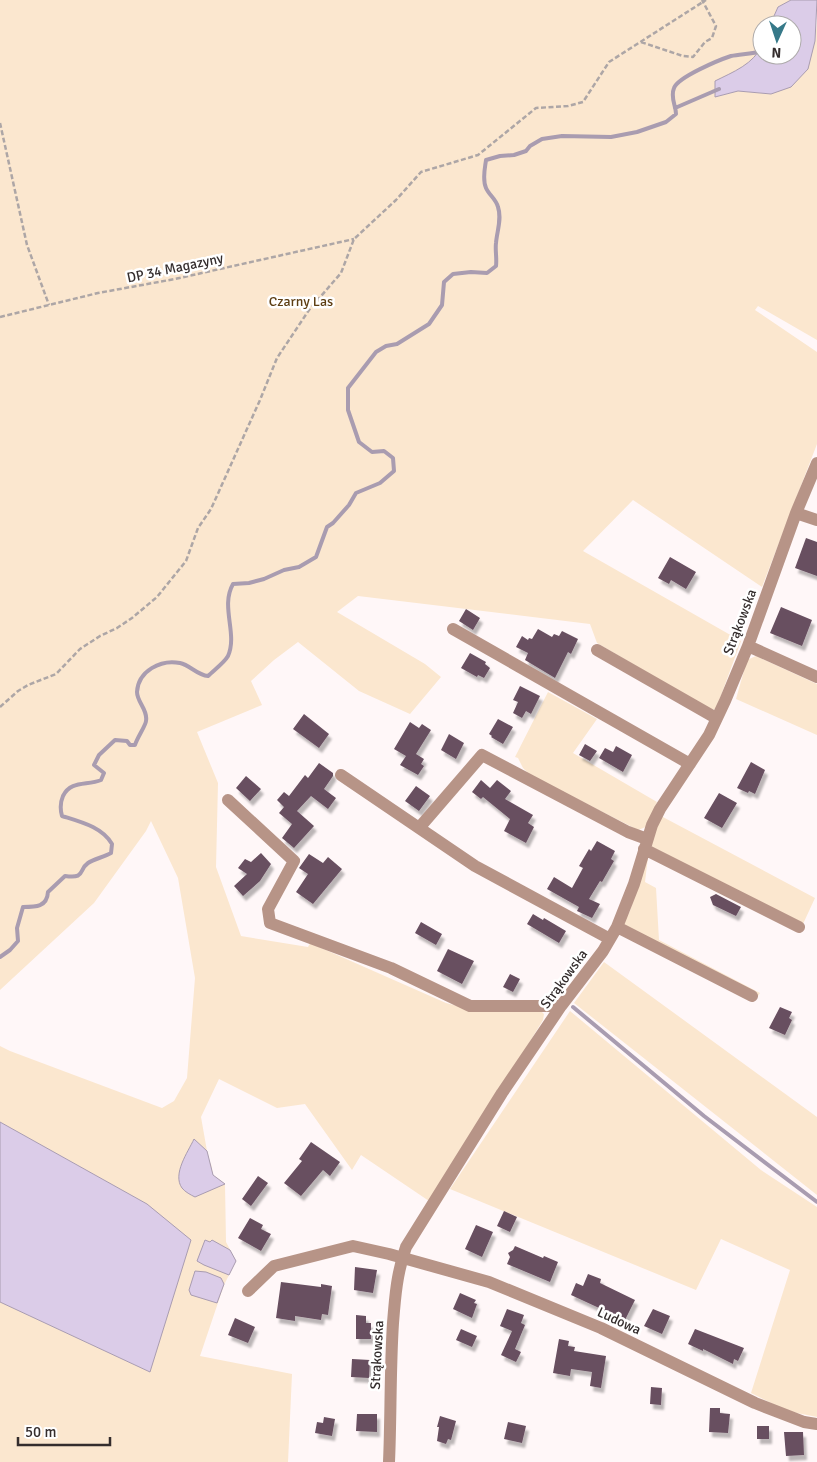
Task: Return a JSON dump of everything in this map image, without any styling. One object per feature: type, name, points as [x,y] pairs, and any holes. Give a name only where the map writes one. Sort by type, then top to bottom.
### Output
[{"type":"street","name":"Strąkowska","points":[[389,1462],[390,1370],[395,1294],[402,1257],[410,1239],[502,1093],[561,1006],[603,951],[617,927],[660,810],[709,735],[748,646],[796,514],[817,463]]},
{"type":"street","points":[[796,514],[817,520]]},
{"type":"street","points":[[453,629],[690,764]]},
{"type":"street","points":[[748,646],[817,677]]},
{"type":"street","points":[[597,650],[716,718]]},
{"type":"street","points":[[419,828],[482,755],[628,832],[646,844],[799,927]]},
{"type":"street","points":[[340,774],[475,866],[610,939]]},
{"type":"street","points":[[228,800],[294,862],[268,909],[270,922],[391,968],[470,1006],[561,1006]]},
{"type":"street","points":[[617,927],[752,996]]},
{"type":"street","name":"Ludowa","points":[[248,1291],[274,1266],[353,1246],[402,1257],[489,1282],[601,1328],[755,1403],[804,1422],[817,1424]]},
{"type":"path","points":[[0,707],[14,694],[28,685],[56,674],[80,649],[132,618],[158,597],[186,561],[198,528],[211,509],[277,358],[309,310],[341,273],[354,239],[396,200],[421,172],[478,155],[536,108],[568,106],[584,102],[609,62],[703,1],[716,26],[712,38],[705,42],[693,56],[683,56],[641,42]]},
{"type":"path","points":[[0,123],[27,245],[49,305]]},
{"type":"path","name":"DP 34 Magazyny","points":[[0,317],[98,293],[175,279],[354,239]]},
{"type":"green space","name":"Czarny Las","points":[[0,0],[791,0],[778,7],[774,15],[752,15],[752,60],[715,81],[716,97],[738,91],[771,94],[795,65],[802,65],[802,57],[815,41],[817,21],[817,340],[758,306],[755,310],[817,352],[817,444],[762,587],[633,500],[583,551],[741,641],[716,709],[711,710],[597,643],[590,624],[358,596],[337,612],[425,664],[441,677],[410,714],[359,691],[298,642],[251,681],[262,705],[197,732],[218,783],[216,867],[241,936],[308,947],[310,943],[446,1003],[477,1011],[540,1010],[544,1014],[543,1020],[529,1043],[429,1201],[361,1155],[352,1170],[305,1104],[277,1108],[219,1079],[201,1117],[207,1151],[195,1140],[211,1164],[213,1175],[225,1184],[226,1242],[236,1261],[224,1285],[200,1356],[292,1374],[288,1462],[0,1462],[0,1302],[150,1372],[147,1204],[0,1122],[0,1046],[162,1108],[174,1101],[187,1078],[195,978],[178,878],[151,821],[146,831],[94,903],[0,990]]},
{"type":"green space","points":[[756,656],[817,684],[817,735],[736,699],[747,660]]},
{"type":"green space","points":[[548,692],[597,719],[573,753],[657,802],[646,827],[638,830],[530,775],[523,768],[518,758],[515,757]]},
{"type":"green space","points":[[661,816],[815,898],[803,924],[652,847],[652,839]]},
{"type":"green space","points":[[648,857],[645,882],[656,888],[659,940],[760,993],[758,996],[626,929],[623,923],[630,911],[644,861]]},
{"type":"green space","points":[[604,962],[817,1117],[817,1195],[574,1003]]},
{"type":"green space","points":[[570,1011],[761,1170],[817,1207],[817,1417],[787,1411],[751,1393],[790,1270],[721,1239],[696,1290],[450,1189]]},
{"type":"shaded area","points":[[791,0],[817,0],[815,41],[808,69],[791,87],[771,94],[738,91],[715,97],[715,81],[736,71],[752,59],[752,65],[802,65],[802,15],[774,15],[778,7]]},
{"type":"shaded area","points":[[0,1122],[147,1204],[191,1240],[150,1372],[0,1302]]},
{"type":"shaded area","points":[[194,1139],[207,1151],[213,1175],[225,1184],[195,1197],[186,1192],[179,1182],[182,1163]]},
{"type":"shaded area","points":[[205,1240],[210,1242],[212,1240],[230,1250],[236,1261],[229,1275],[197,1261]]},
{"type":"shaded area","points":[[195,1271],[206,1272],[221,1278],[224,1284],[217,1303],[191,1295],[189,1290]]},
{"type":"building","points":[[806,538],[817,542],[817,576],[795,568]]},
{"type":"building","points":[[670,557],[696,572],[686,589],[671,580],[669,584],[658,578]]},
{"type":"building","points":[[781,607],[812,620],[802,646],[770,633]]},
{"type":"building","points":[[466,609],[480,618],[473,630],[459,621]]},
{"type":"building","points":[[538,629],[552,637],[554,634],[559,636],[562,631],[578,639],[571,654],[568,652],[555,678],[525,660],[528,653],[516,647],[522,636],[528,640],[529,638],[532,639]]},
{"type":"building","points":[[470,653],[486,662],[485,664],[490,668],[484,678],[478,675],[477,677],[461,668]]},
{"type":"building","points":[[520,686],[540,696],[531,714],[526,711],[522,718],[513,713],[518,702],[513,700]]},
{"type":"building","points":[[304,714],[329,734],[319,748],[293,729]]},
{"type":"building","points":[[498,719],[513,727],[503,744],[489,734]]},
{"type":"building","points":[[410,722],[419,728],[422,724],[431,730],[416,754],[424,759],[421,764],[424,766],[418,775],[400,765],[406,756],[394,749]]},
{"type":"building","points":[[449,734],[464,743],[456,759],[441,750]]},
{"type":"building","points":[[585,744],[597,751],[590,761],[579,755]]},
{"type":"building","points":[[616,746],[632,755],[623,772],[599,758],[605,748],[613,752]]},
{"type":"building","points":[[751,762],[765,770],[755,794],[737,788]]},
{"type":"building","points":[[319,763],[333,773],[324,789],[336,798],[328,809],[311,796],[297,811],[314,826],[294,848],[282,838],[292,824],[279,813],[284,807],[277,800],[284,792],[289,796],[305,775],[308,778]]},
{"type":"building","points":[[246,776],[261,789],[250,801],[236,788]]},
{"type":"building","points":[[481,780],[490,788],[497,780],[511,791],[505,799],[533,815],[528,823],[534,827],[526,843],[504,831],[510,819],[483,797],[481,799],[472,792]]},
{"type":"building","points":[[416,786],[430,796],[419,811],[405,801]]},
{"type":"building","points":[[719,793],[737,803],[722,828],[704,818]]},
{"type":"building","points":[[597,841],[615,851],[611,859],[614,861],[602,882],[600,881],[589,899],[600,904],[592,918],[577,911],[579,907],[547,889],[554,877],[572,888],[583,868],[579,866],[589,849],[591,851]]},
{"type":"building","points":[[261,853],[271,864],[260,881],[243,896],[234,886],[247,874],[238,868],[245,859],[251,862]]},
{"type":"building","points":[[309,854],[323,863],[328,857],[342,869],[313,904],[296,892],[308,874],[299,868]]},
{"type":"building","points":[[716,894],[741,907],[736,916],[713,905],[710,897]]},
{"type":"building","points":[[533,914],[566,931],[559,943],[527,924]]},
{"type":"building","points":[[421,922],[442,934],[436,945],[415,933]]},
{"type":"building","points":[[448,949],[474,961],[462,984],[437,971]]},
{"type":"building","points":[[510,974],[520,979],[513,992],[503,987]]},
{"type":"building","points":[[780,1007],[792,1012],[789,1018],[792,1020],[785,1035],[769,1028]]},
{"type":"building","points":[[311,1142],[340,1162],[330,1176],[323,1170],[301,1196],[284,1183],[302,1161],[299,1159]]},
{"type":"building","points":[[258,1176],[268,1183],[251,1206],[242,1199]]},
{"type":"building","points":[[504,1211],[517,1217],[510,1232],[497,1226]]},
{"type":"building","points":[[250,1218],[263,1225],[261,1229],[271,1234],[261,1251],[238,1238]]},
{"type":"building","points":[[476,1225],[493,1232],[482,1257],[465,1249]]},
{"type":"building","points":[[515,1246],[558,1262],[550,1282],[507,1264],[510,1257],[508,1253]]},
{"type":"building","points":[[355,1267],[377,1270],[373,1293],[354,1290]]},
{"type":"building","points":[[588,1274],[601,1279],[600,1283],[635,1300],[625,1320],[571,1295],[576,1283],[583,1286]]},
{"type":"building","points":[[281,1282],[321,1287],[321,1284],[332,1286],[328,1315],[322,1314],[321,1320],[295,1316],[295,1321],[276,1318]]},
{"type":"building","points":[[460,1293],[476,1300],[474,1303],[477,1304],[472,1318],[453,1309]]},
{"type":"building","points":[[507,1309],[524,1315],[521,1323],[525,1325],[515,1349],[521,1352],[516,1362],[501,1355],[512,1331],[500,1326]]},
{"type":"building","points":[[653,1309],[670,1316],[662,1334],[644,1326]]},
{"type":"building","points":[[356,1315],[366,1316],[366,1323],[371,1323],[371,1339],[356,1339]]},
{"type":"building","points":[[235,1318],[255,1327],[248,1343],[228,1335]]},
{"type":"building","points":[[461,1329],[477,1336],[472,1347],[456,1340]]},
{"type":"building","points":[[695,1329],[744,1348],[738,1361],[734,1359],[733,1364],[703,1349],[703,1351],[688,1344]]},
{"type":"building","points":[[559,1339],[569,1341],[568,1346],[575,1347],[574,1351],[606,1356],[601,1388],[590,1386],[592,1372],[571,1369],[570,1376],[553,1373]]},
{"type":"building","points":[[352,1359],[370,1360],[369,1378],[351,1377]]},
{"type":"building","points":[[651,1387],[662,1388],[661,1405],[650,1404]]},
{"type":"building","points":[[710,1408],[720,1408],[720,1413],[730,1414],[728,1433],[709,1432]]},
{"type":"building","points":[[357,1414],[377,1414],[377,1432],[356,1431]]},
{"type":"building","points":[[440,1416],[456,1421],[451,1440],[448,1439],[446,1444],[437,1441],[439,1427],[437,1427]]},
{"type":"building","points":[[324,1417],[335,1419],[332,1436],[315,1433],[317,1422],[323,1423]]},
{"type":"building","points":[[508,1422],[526,1426],[522,1443],[504,1439]]},
{"type":"building","points":[[757,1426],[769,1426],[769,1439],[757,1439]]},
{"type":"building","points":[[784,1432],[803,1432],[804,1455],[786,1456]]},
{"type":"waterway","points":[[0,957],[18,941],[17,928],[23,907],[40,905],[46,901],[48,892],[65,876],[79,875],[88,863],[111,853],[112,844],[103,833],[62,816],[61,804],[63,796],[70,788],[75,785],[101,780],[104,773],[94,765],[99,755],[115,740],[127,741],[130,745],[135,745],[146,721],[145,713],[137,696],[141,678],[152,668],[173,662],[184,664],[200,674],[208,676],[226,659],[231,647],[228,602],[233,584],[249,583],[264,579],[284,570],[299,567],[316,557],[327,527],[349,505],[356,493],[380,483],[394,471],[393,458],[384,451],[372,452],[359,442],[348,410],[348,388],[376,352],[386,346],[397,344],[429,324],[442,305],[444,282],[453,274],[487,273],[496,266],[499,212],[496,202],[485,185],[486,160],[526,151],[530,146],[542,139],[562,136],[611,137],[637,132],[666,122],[676,114],[673,92],[677,84],[683,79],[700,69],[731,56],[752,53]]},
{"type":"waterway","points":[[675,108],[719,89]]},
{"type":"waterway","points":[[573,1007],[704,1116],[817,1202]]}]
